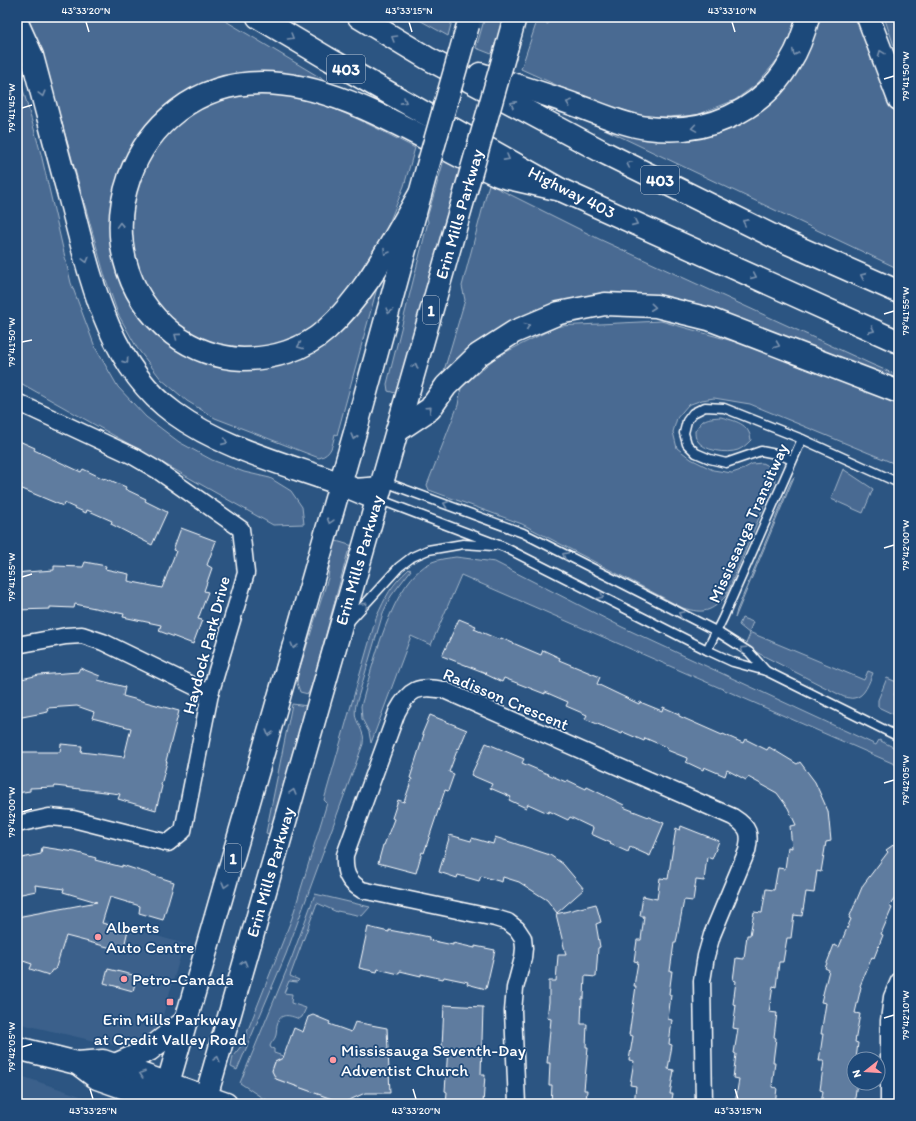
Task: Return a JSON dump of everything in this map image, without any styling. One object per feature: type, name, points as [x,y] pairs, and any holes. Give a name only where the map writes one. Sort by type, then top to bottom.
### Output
[{"type":"main road","name":"Highway 403","points":[[258,17],[327,58],[561,190],[899,342]]},
{"type":"main road","name":"403","points":[[359,17],[427,58],[603,152],[764,232],[899,292]]},
{"type":"main road","name":"Erin Mills Parkway","points":[[205,1100],[515,17]]},
{"type":"main road","points":[[427,58],[542,93],[627,123],[646,128],[683,130],[701,127],[731,117],[752,104],[767,92],[780,78],[790,63],[804,34],[808,17]]},
{"type":"main road","points":[[868,17],[899,99]]},
{"type":"main road","name":"1","points":[[166,1098],[186,1021],[341,484],[420,194],[470,21]]},
{"type":"main road","points":[[17,23],[32,56],[93,284],[109,326],[122,354],[135,372],[154,396],[172,412],[211,435],[236,446],[341,484],[380,490]]},
{"type":"main road","points":[[420,194],[368,281],[339,316],[325,331],[306,345],[278,355],[254,359],[230,358],[193,347],[165,327],[145,305],[136,290],[123,252],[120,215],[123,195],[129,176],[138,156],[151,137],[176,112],[191,101],[238,84],[262,83],[294,86],[337,98],[382,116],[500,176],[561,190]]},
{"type":"main road","points":[[397,431],[430,409],[446,386],[478,355],[514,332],[559,313],[605,304],[656,306],[709,319],[899,392]]},
{"type":"main road","points":[[115,1065],[149,1050],[186,1021]]},
{"type":"main road","points":[[17,1048],[77,1063],[103,1061],[115,1065],[166,1098]]},
{"type":"main road","points":[[77,1063],[97,1078],[166,1098],[205,1100],[226,1104]]},
{"type":"street","name":"Haydock Park Drive","points":[[17,402],[132,456],[157,470],[241,529],[246,573],[210,694],[183,830],[168,843],[73,819],[50,817],[17,824]]},
{"type":"street","points":[[17,645],[66,636],[82,635],[103,642],[210,694]]},
{"type":"street","name":"Radisson Crescent","points":[[517,1104],[513,1011],[514,988],[523,958],[524,948],[523,938],[517,929],[508,922],[495,918],[362,890],[353,885],[347,877],[345,865],[346,854],[397,712],[404,699],[413,691],[429,687],[444,690],[733,817],[743,824],[748,832],[749,841],[747,851],[712,935],[706,956],[702,981],[704,1104]]},
{"type":"street","points":[[889,1104],[889,1021],[892,997],[899,981]]},
{"type":"lane","points":[[792,460],[781,455],[761,451],[726,463],[710,459],[696,453],[687,444],[684,433],[687,421],[693,413],[705,407],[724,408],[802,438]]},
{"type":"lane","name":"Mississauga Transitway","points":[[707,650],[802,438],[899,483]]},
{"type":"lane","points":[[380,490],[410,512],[504,547],[707,650],[733,662],[766,672],[899,737]]},
{"type":"lane","points":[[380,490],[523,533],[716,632],[749,652],[766,672]]},
{"type":"lane","points":[[338,634],[399,567],[412,557],[428,550],[463,544],[504,547]]},
{"type":"shaded area","points":[[28,17],[219,17],[341,90],[198,91],[117,192],[154,327],[282,362],[373,287],[377,288],[337,435],[335,434],[331,449],[327,454],[319,458],[215,418],[187,401],[161,379],[137,348],[118,314],[105,277],[44,59]]},
{"type":"shaded area","points":[[414,17],[453,17],[448,36]]},
{"type":"shaded area","points":[[485,17],[504,17],[494,55],[476,48]]},
{"type":"shaded area","points":[[552,17],[797,17],[782,54],[757,84],[735,100],[697,115],[667,117],[642,116],[587,99],[521,69],[537,21],[548,24]]},
{"type":"shaded area","points":[[816,17],[857,17],[899,120],[899,269],[600,127],[601,123],[737,120]]},
{"type":"shaded area","points":[[884,17],[899,17],[899,60]]},
{"type":"shaded area","points":[[17,68],[41,154],[71,283],[95,347],[118,387],[146,417],[179,442],[212,460],[244,472],[270,478],[291,491],[302,507],[304,524],[273,525],[17,381]]},
{"type":"shaded area","points":[[239,93],[280,94],[319,104],[352,117],[415,148],[404,186],[385,233],[336,307],[316,327],[294,340],[253,350],[217,347],[188,334],[153,301],[140,276],[131,246],[129,218],[134,192],[145,163],[174,125],[196,109]]},
{"type":"shaded area","points":[[444,160],[461,170],[399,394],[388,391],[387,384],[428,222],[427,218]]},
{"type":"shaded area","points":[[489,184],[599,239],[899,376],[899,384],[608,296],[443,374],[465,300],[462,286]]},
{"type":"shaded area","points":[[661,321],[761,349],[899,403],[898,465],[750,404],[714,398],[688,405],[677,418],[673,432],[677,448],[691,459],[713,470],[732,473],[752,464],[762,463],[768,466],[773,472],[775,480],[726,596],[716,605],[702,611],[683,608],[522,524],[429,490],[427,485],[458,405],[461,388],[496,357],[558,326]]},
{"type":"shaded area","points":[[721,417],[744,426],[750,434],[751,440],[740,449],[728,452],[716,451],[700,444],[696,439],[695,431],[700,423],[712,418]]},
{"type":"shaded area","points":[[843,469],[873,489],[863,513],[831,499]]},
{"type":"shaded area","points":[[794,477],[735,618],[737,610]]},
{"type":"shaded area","points":[[333,540],[353,546],[352,552],[348,552],[313,682],[308,694],[300,692],[297,683],[298,674],[328,578]]},
{"type":"shaded area","points":[[456,557],[495,562],[622,627],[876,745],[879,740],[899,750],[899,766],[461,575],[431,645],[411,636],[371,743],[369,732],[362,719],[361,706],[378,648],[395,605],[405,586],[418,572],[432,562]]},
{"type":"shaded area","points":[[409,569],[411,570],[391,596],[383,613],[356,704],[355,714],[363,736],[363,744],[286,954],[237,1070],[231,1067],[233,1056],[242,1045],[292,918],[327,803],[324,800],[376,618],[390,591]]},
{"type":"shaded area","points":[[742,618],[753,622],[749,632],[864,680],[868,671],[873,673],[864,692],[858,697],[844,697],[745,646],[750,634],[739,625]]},
{"type":"shaded area","points":[[887,678],[899,683],[894,695],[899,697],[899,717],[878,707],[878,700]]},
{"type":"shaded area","points":[[292,704],[308,706],[271,835],[266,833]]},
{"type":"shaded area","points":[[315,894],[370,907],[362,916],[337,912],[317,903],[290,976],[299,980],[297,982],[289,981],[284,993],[292,994],[291,1003],[306,1008],[302,1017],[299,1019],[284,1016],[279,1019],[275,1037],[270,1046],[274,1049],[274,1053],[283,1056],[283,1058],[275,1062],[272,1070],[276,1079],[284,1082],[290,1080],[293,1085],[338,1101],[338,1104],[276,1104],[264,1099],[240,1083],[292,957]]},
{"type":"shaded area","points":[[60,907],[184,944],[160,1025],[151,1038],[129,1049],[17,1023],[17,915]]},
{"type":"shaded area","points":[[17,1076],[21,1076],[104,1104],[17,1104]]},
{"type":"building","points":[[17,440],[35,448],[34,450],[81,472],[83,469],[126,487],[125,489],[146,499],[145,501],[167,512],[152,545],[111,524],[112,521],[87,510],[86,513],[64,503],[63,506],[20,488],[22,485],[17,482]]},
{"type":"building","points":[[181,528],[216,541],[207,565],[212,568],[204,591],[208,592],[198,619],[202,620],[193,644],[159,631],[161,625],[123,617],[124,614],[75,604],[74,608],[50,607],[50,609],[17,610],[17,573],[54,570],[54,566],[83,567],[85,562],[106,566],[105,569],[129,574],[128,581],[162,588],[176,551],[173,550]]},
{"type":"building","points":[[459,619],[476,626],[474,629],[500,640],[501,638],[541,655],[543,650],[560,658],[559,660],[600,677],[597,684],[639,704],[640,702],[662,711],[663,707],[679,714],[679,716],[743,743],[745,739],[767,750],[769,747],[797,764],[800,762],[815,782],[828,811],[831,841],[826,842],[821,872],[817,871],[814,893],[806,892],[802,916],[794,915],[791,938],[787,938],[783,962],[779,962],[776,987],[773,986],[769,1012],[777,1013],[774,1037],[776,1038],[772,1087],[777,1088],[775,1104],[735,1104],[739,1079],[733,1078],[736,1054],[734,1053],[738,1029],[733,1028],[736,1005],[733,1004],[736,981],[733,980],[736,958],[744,959],[747,935],[750,935],[754,912],[762,913],[766,889],[774,890],[778,868],[785,869],[788,847],[792,848],[790,826],[796,825],[788,808],[777,793],[748,777],[746,780],[727,770],[725,776],[704,767],[703,770],[686,762],[687,758],[667,750],[668,748],[645,738],[644,741],[585,719],[587,715],[566,706],[568,702],[545,692],[545,694],[504,678],[502,682],[485,674],[486,673],[442,656]]},
{"type":"building","points":[[80,668],[100,676],[98,680],[125,687],[123,696],[179,711],[166,761],[156,810],[118,799],[120,794],[72,788],[55,786],[30,788],[30,791],[17,793],[17,752],[60,752],[61,744],[82,746],[81,752],[124,757],[131,728],[92,718],[94,712],[77,706],[47,708],[48,712],[17,718],[17,680],[39,675],[78,672]]},
{"type":"building","points":[[430,715],[467,730],[449,772],[454,774],[448,791],[445,790],[424,853],[422,852],[416,873],[378,863],[383,845],[394,819],[392,818],[398,800],[404,802],[424,734],[422,734]]},
{"type":"building","points":[[486,743],[524,759],[522,763],[566,782],[567,780],[586,789],[587,787],[624,805],[623,807],[664,823],[650,856],[630,847],[628,852],[610,844],[611,843],[591,834],[593,828],[570,817],[568,820],[549,811],[548,813],[528,804],[526,808],[509,800],[511,797],[490,788],[492,784],[471,775]]},
{"type":"building","points":[[681,826],[719,841],[712,859],[707,857],[704,881],[696,880],[693,901],[684,900],[676,943],[674,943],[670,971],[672,971],[668,1019],[672,1020],[669,1044],[672,1045],[668,1069],[674,1070],[670,1094],[673,1094],[671,1104],[634,1104],[636,1086],[630,1085],[634,1061],[629,1060],[633,1036],[629,1035],[638,962],[634,961],[637,940],[641,940],[644,916],[640,916],[643,896],[657,899],[660,878],[668,879],[676,828],[680,830]]},
{"type":"building","points":[[450,835],[471,841],[472,838],[493,844],[495,837],[550,855],[563,864],[584,889],[557,913],[547,900],[519,882],[503,877],[502,882],[481,876],[479,881],[458,875],[457,878],[439,872]]},
{"type":"building","points":[[899,841],[899,893],[889,906],[892,908],[881,934],[883,935],[874,958],[872,957],[860,986],[855,1013],[860,1014],[855,1042],[858,1043],[857,1051],[846,1051],[846,1091],[856,1091],[854,1104],[821,1104],[823,1091],[820,1090],[824,1061],[819,1061],[823,1034],[821,1034],[826,1003],[821,1002],[829,970],[825,968],[834,945],[839,947],[863,885],[888,852],[886,850]]},
{"type":"building","points":[[42,847],[75,852],[96,858],[95,860],[122,867],[122,865],[174,882],[163,920],[139,913],[140,906],[110,897],[102,923],[128,930],[123,951],[66,936],[55,970],[52,970],[49,975],[30,969],[32,964],[17,959],[17,917],[97,902],[63,892],[64,889],[35,885],[36,891],[17,895],[17,859],[41,854]]},
{"type":"building","points":[[596,904],[601,922],[596,924],[600,947],[598,948],[596,977],[585,976],[584,998],[582,998],[581,1024],[587,1024],[586,1047],[588,1047],[584,1090],[587,1090],[586,1104],[551,1104],[552,1085],[549,1085],[550,1063],[547,1063],[551,1019],[547,1018],[549,981],[556,981],[558,955],[566,955],[556,914]]},
{"type":"building","points":[[368,927],[389,932],[389,930],[429,937],[429,940],[453,945],[453,943],[475,948],[475,946],[495,950],[486,989],[467,984],[468,982],[444,977],[443,979],[400,971],[399,974],[378,969],[377,972],[359,968]]},
{"type":"building","points":[[108,969],[137,976],[133,991],[104,983]]},
{"type":"building","points":[[444,1005],[483,1007],[481,1075],[485,1075],[483,1104],[446,1104],[447,1092],[445,1091],[448,1048],[442,1047]]},
{"type":"building","name":"Mississauga Seventh-Day Adventist Church","points":[[313,1015],[330,1022],[329,1024],[351,1032],[355,1022],[387,1028],[390,1093],[365,1093],[343,1103],[276,1079],[272,1071],[275,1062],[283,1058],[294,1028],[303,1032],[308,1017]]},
{"type":"place","name":"Alberts Auto Centre","points":[[98,937]]},
{"type":"place","name":"Petro-Canada","points":[[124,979]]},
{"type":"place","name":"Erin Mills Parkway at Credit Valley Road","points":[[170,1002]]},
{"type":"place","name":"Mississauga Seventh-Day Adventist Church","points":[[333,1060]]}]
